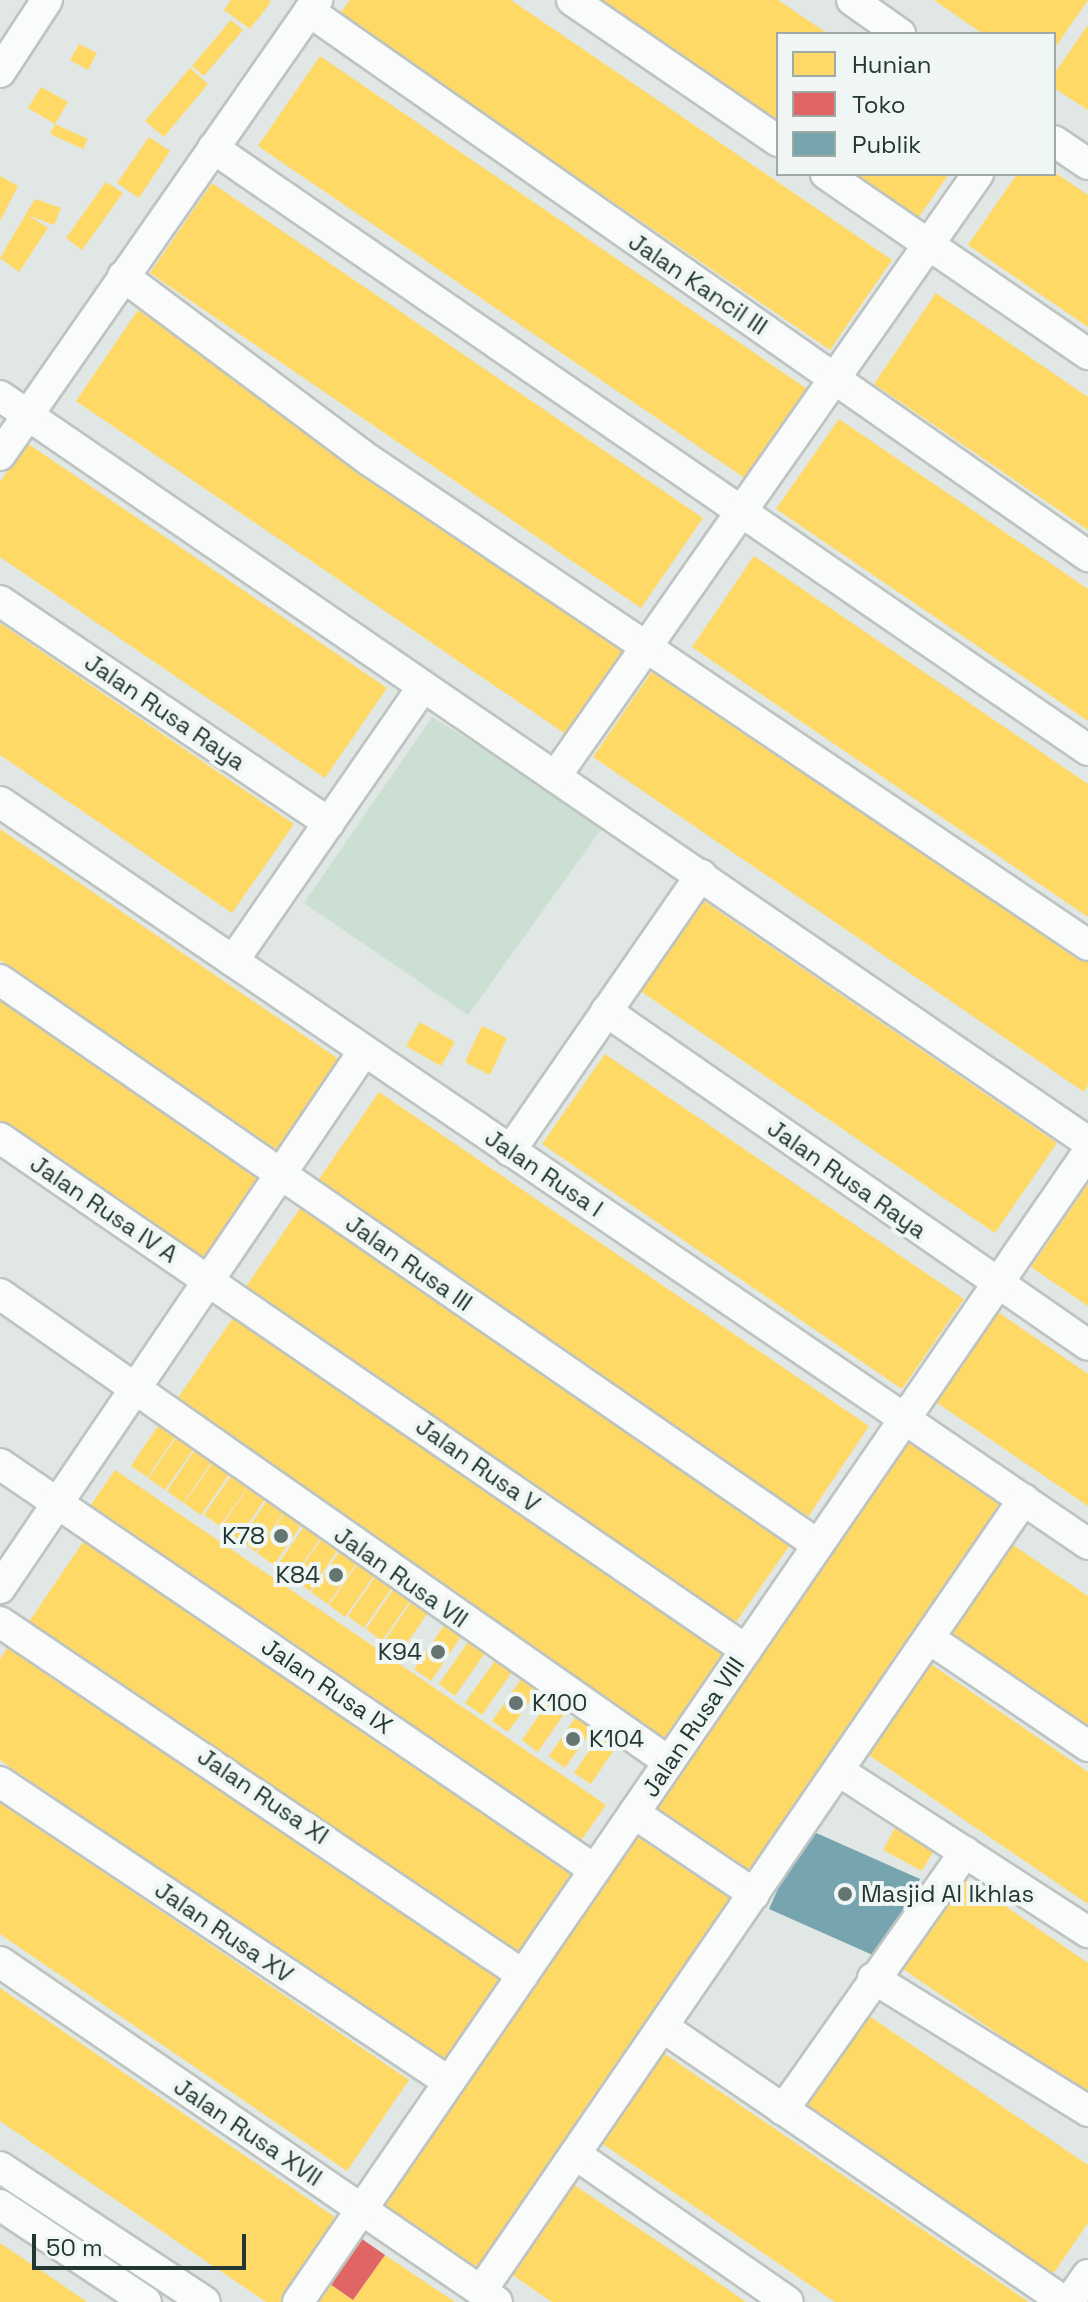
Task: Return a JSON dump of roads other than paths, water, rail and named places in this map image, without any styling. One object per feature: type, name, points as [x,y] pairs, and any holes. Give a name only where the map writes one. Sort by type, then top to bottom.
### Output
[{"type":"street","points":[[0,72],[47,0]]},
{"type":"street","points":[[572,0],[776,140]]},
{"type":"street","points":[[852,0],[897,32]]},
{"type":"street","points":[[0,455],[313,6]]},
{"type":"street","name":"Jalan Kancil III","points":[[313,6],[1088,556]]},
{"type":"street","points":[[1056,142],[1088,164]]},
{"type":"street","points":[[213,148],[1088,750]]},
{"type":"street","points":[[829,176],[1088,354]]},
{"type":"street","points":[[555,777],[977,176]]},
{"type":"street","points":[[123,276],[369,460],[1088,945]]},
{"type":"street","points":[[0,396],[1088,1142]]},
{"type":"street","name":"Jalan Rusa Raya","points":[[0,601],[329,823]]},
{"type":"street","points":[[233,961],[423,687]]},
{"type":"street","name":"Jalan Rusa I","points":[[0,802],[510,1151],[906,1416],[1088,1544]]},
{"type":"street","points":[[510,1151],[701,875]]},
{"type":"street","name":"Jalan Rusa III","points":[[0,980],[818,1545]]},
{"type":"street","name":"Jalan Rusa Raya","points":[[606,1011],[1088,1345]]},
{"type":"street","points":[[0,1588],[364,1051]]},
{"type":"street","name":"Jalan Rusa IV A","points":[[0,1138],[209,1280]]},
{"type":"street","name":"Jalan Rusa VIII","points":[[298,2302],[1088,1152]]},
{"type":"street","name":"Jalan Rusa V","points":[[209,1280],[746,1650]]},
{"type":"street","name":"Jalan Rusa VII","points":[[0,1294],[669,1762]]},
{"type":"street","name":"Jalan Rusa IX","points":[[0,1464],[595,1870]]},
{"type":"street","points":[[489,2296],[575,2154],[1024,1499]]},
{"type":"street","name":"Jalan Rusa XI","points":[[0,1622],[523,1975]]},
{"type":"street","points":[[930,1639],[1088,1746]]},
{"type":"street","points":[[839,1771],[1088,1932]]},
{"type":"street","name":"Jalan Rusa XV","points":[[0,1782],[449,2082]]},
{"type":"street","points":[[634,1813],[754,1894]]},
{"type":"street","points":[[783,2110],[873,1978],[965,1852]]},
{"type":"street","name":"Jalan Rusa XVII","points":[[0,1962],[489,2296]]},
{"type":"street","points":[[873,1978],[1088,2111]]},
{"type":"street","points":[[663,2027],[1066,2302],[1088,2275]]},
{"type":"street","points":[[575,2154],[788,2302]]},
{"type":"street","points":[[0,2167],[205,2302]]},
{"type":"street","points":[[0,2205],[146,2302]]},
{"type":"place","name":"K78","points":[[281,1536]]},
{"type":"place","name":"K84","points":[[336,1575]]},
{"type":"place","name":"K94","points":[[438,1652]]},
{"type":"place","name":"K100","points":[[516,1703]]},
{"type":"place","name":"K104","points":[[573,1739]]},
{"type":"place","name":"Masjid Al Ikhlas","points":[[845,1894]]}]
